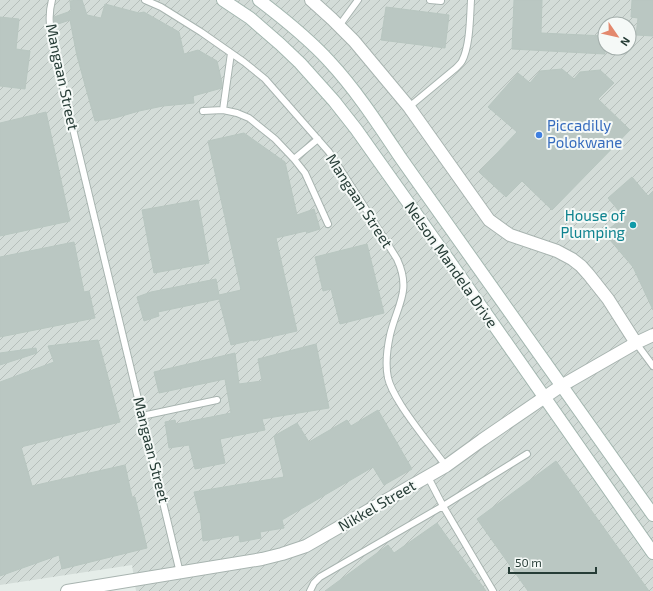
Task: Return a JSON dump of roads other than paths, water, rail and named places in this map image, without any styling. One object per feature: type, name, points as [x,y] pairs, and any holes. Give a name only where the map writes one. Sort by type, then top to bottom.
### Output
[{"type":"main road","name":"Nelson Mandela Drive","points":[[223,0],[250,18],[280,44],[300,63],[334,101],[653,553]]},
{"type":"main road","name":"Nelson Mandela Drive","points":[[259,0],[310,41],[330,61],[347,82],[653,515]]},
{"type":"main road","points":[[312,0],[354,41],[409,107],[489,220],[510,235],[557,251],[581,266],[608,299],[636,343]]},
{"type":"main road","name":"Nikkel Street","points":[[67,591],[262,559],[306,546],[428,477],[561,386],[636,343],[653,335]]},
{"type":"lane","name":"Mangaan Street","points":[[52,0],[49,20],[54,50],[180,573]]},
{"type":"lane","name":"Mangaan Street","points":[[145,0],[201,32],[244,62],[264,79],[329,152],[362,203],[391,249],[401,268],[403,277],[402,300],[390,334],[387,350],[388,379],[412,422],[446,466]]},
{"type":"lane","points":[[339,26],[358,0]]},
{"type":"lane","points":[[430,0],[441,1]]},
{"type":"lane","points":[[409,107],[451,73],[462,60],[468,41],[471,0]]},
{"type":"lane","points":[[223,110],[231,53]]},
{"type":"lane","points":[[203,111],[223,110],[237,113],[249,118],[275,139],[305,173],[328,224]]},
{"type":"lane","points":[[294,159],[318,139]]},
{"type":"lane","points":[[636,343],[653,366]]},
{"type":"lane","points":[[142,416],[217,400]]},
{"type":"lane","points":[[310,591],[320,576],[443,506],[527,454]]},
{"type":"lane","points":[[428,477],[492,591]]},
{"type":"place","name":"Piccadilly Polokwane","points":[[539,135]]},
{"type":"place","name":"House of Plumping","points":[[633,225]]}]
